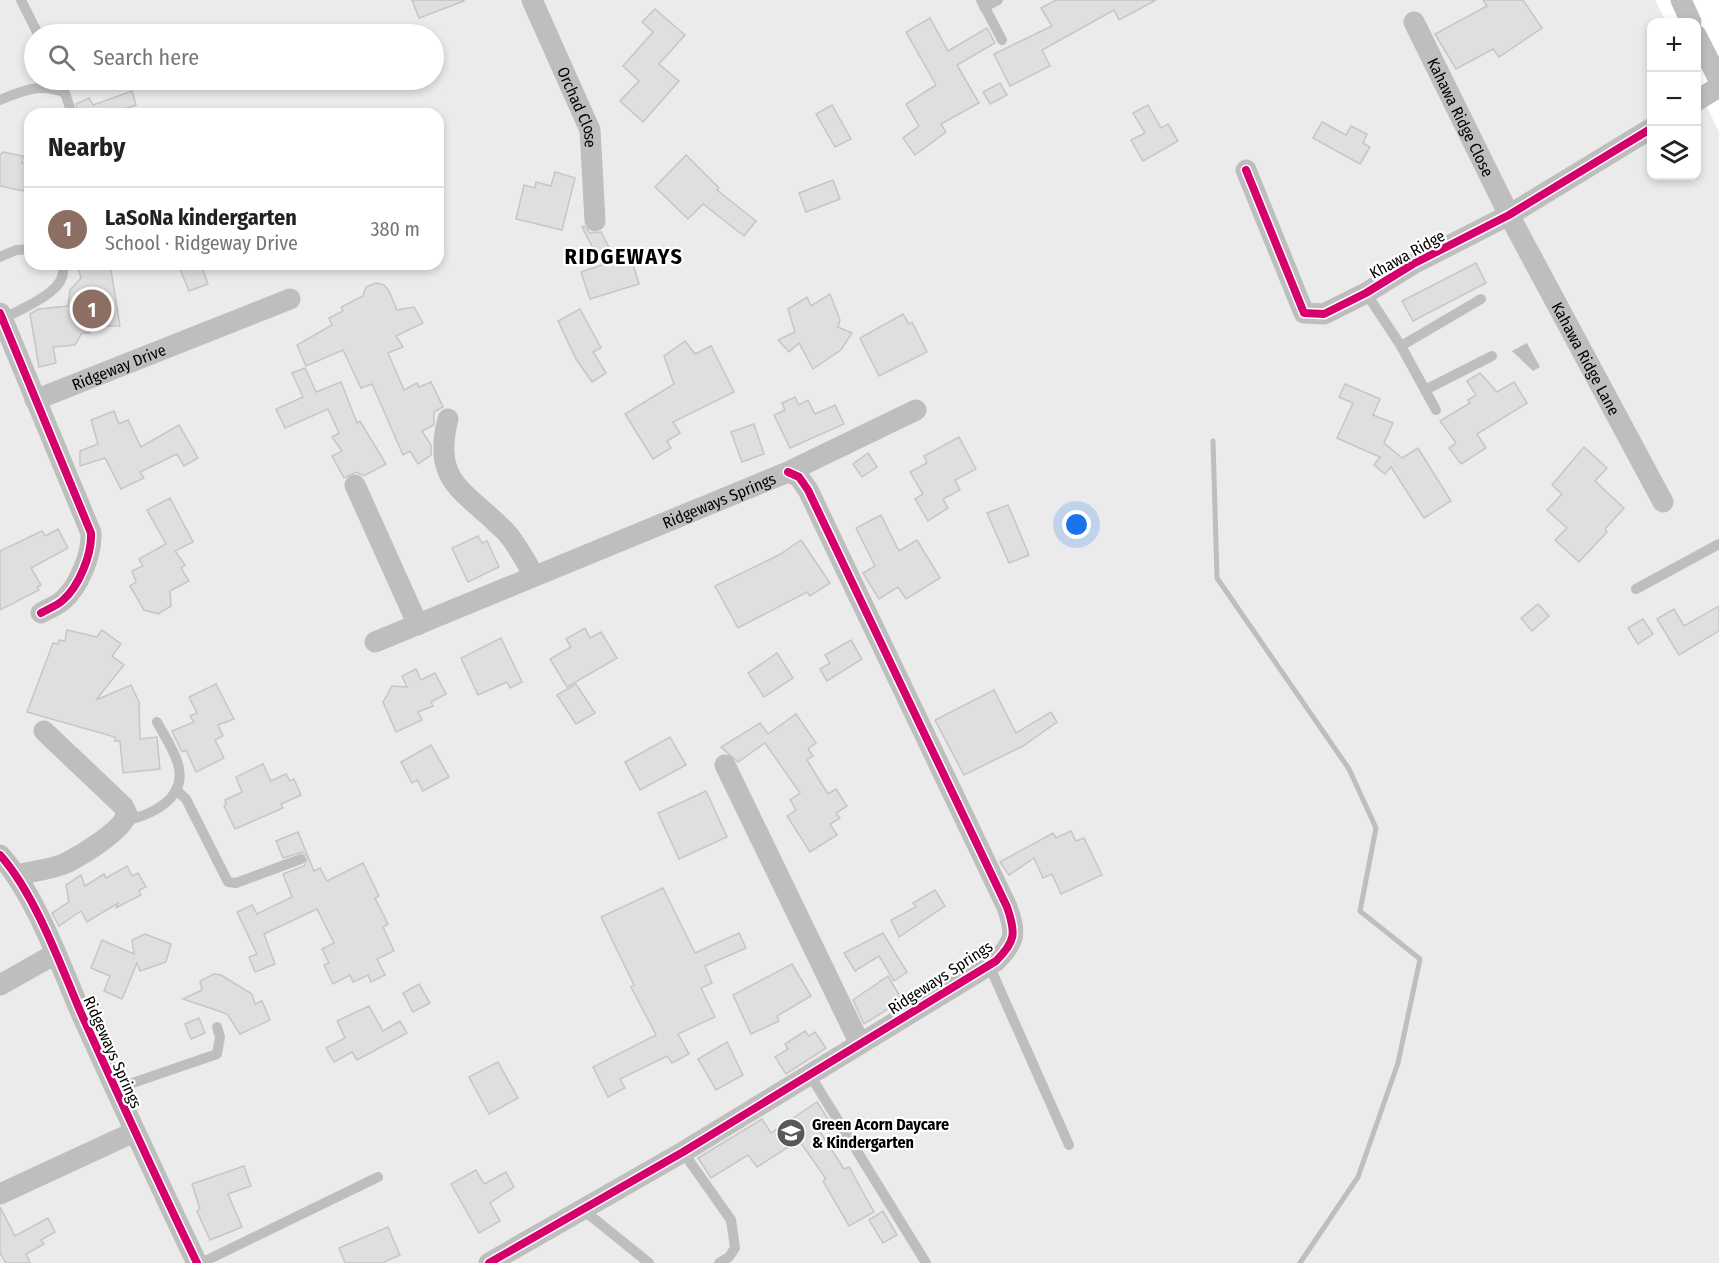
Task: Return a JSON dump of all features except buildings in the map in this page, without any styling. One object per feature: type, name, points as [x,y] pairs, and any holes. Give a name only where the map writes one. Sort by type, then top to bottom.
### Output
[{"type":"street","name":"Orchad Close","points":[[532,0],[591,129],[595,220]]},
{"type":"street","points":[[1681,0],[1689,18]]},
{"type":"street","name":"Kahawa Ridge Close","points":[[1414,22],[1509,215]]},
{"type":"street","points":[[1701,45],[1719,80]]},
{"type":"street","points":[[1701,97],[1719,87]]},
{"type":"street","name":"Khawa Ridge","points":[[1246,170],[1304,313],[1324,314],[1366,293],[1413,264],[1509,215],[1647,131]]},
{"type":"street","name":"Kahawa Ridge Lane","points":[[1509,215],[1663,502]]},
{"type":"street","name":"Ridgeway Drive","points":[[35,400],[290,299]]},
{"type":"street","points":[[1,316],[87,520],[92,546],[75,583],[64,600],[41,613]]},
{"type":"street","points":[[788,472],[916,410]]},
{"type":"street","points":[[448,418],[442,440],[443,462],[451,479],[508,535],[534,575]]},
{"type":"street","name":"Ridgeways Springs","points":[[375,642],[788,472],[799,477],[808,490],[1007,907],[1014,927],[1013,940],[1007,950],[989,965],[683,1152],[489,1263]]},
{"type":"street","points":[[356,485],[418,625]]},
{"type":"street","points":[[16,875],[65,863],[116,830],[127,814],[123,806],[44,731]]},
{"type":"street","points":[[725,765],[860,1044]]},
{"type":"street","name":"Ridgeways Springs","points":[[0,855],[16,875],[55,954],[134,1131],[199,1263]]},
{"type":"street","points":[[0,985],[55,954]]},
{"type":"street","points":[[0,1194],[134,1131]]},
{"type":"lane","points":[[21,0],[33,24]]},
{"type":"lane","points":[[998,0],[983,3],[1002,40]]},
{"type":"lane","points":[[0,100],[26,90]]},
{"type":"lane","points":[[59,90],[65,93],[70,108]]},
{"type":"lane","points":[[0,257],[16,250],[24,249]]},
{"type":"lane","points":[[1,316],[54,290],[63,281],[64,270]]},
{"type":"lane","points":[[1366,293],[1401,346],[1436,410]]},
{"type":"lane","points":[[1401,346],[1481,299]]},
{"type":"lane","points":[[1425,390],[1492,356]]},
{"type":"lane","points":[[1636,589],[1719,544]]},
{"type":"lane","points":[[124,821],[147,816],[165,805],[176,790],[178,765],[157,722]]},
{"type":"lane","points":[[176,790],[186,800],[228,882],[236,883],[301,859]]},
{"type":"lane","points":[[989,965],[1069,1145]]},
{"type":"lane","points":[[115,1089],[217,1054],[220,1037],[217,1027]]},
{"type":"lane","points":[[810,1075],[926,1263]]},
{"type":"lane","points":[[683,1152],[731,1220],[735,1248],[729,1257],[718,1263]]},
{"type":"lane","points":[[199,1263],[378,1177]]},
{"type":"lane","points":[[582,1209],[649,1263]]},
{"type":"shaded area","points":[[0,0],[1655,0],[1664,18],[1647,18],[1647,180],[1701,180],[1701,94],[1719,132],[1719,1263],[0,1263]]},
{"type":"shaded area","points":[[1527,343],[1540,367],[1533,371],[1512,351]]},
{"type":"waterway","points":[[1213,441],[1217,578],[1349,769],[1376,828],[1360,911],[1420,959],[1398,1063],[1358,1177],[1300,1263]]},
{"type":"cycle path","points":[[1246,170],[1304,313],[1324,314],[1366,293],[1413,264],[1509,215],[1647,131]]},
{"type":"cycle path","points":[[0,313],[91,533],[87,560],[79,579],[62,601],[41,613]]},
{"type":"cycle path","points":[[489,1263],[683,1152],[996,961],[1011,942],[1013,930],[1007,907],[808,490],[799,477],[788,472]]},
{"type":"cycle path","points":[[0,855],[13,871],[46,930],[95,1044],[197,1263]]},
{"type":"place","name":"LaSoNa kindergarten","points":[[92,309]]},
{"type":"place","name":"Green Acorn Daycare & Kindergarten","points":[[791,1133]]},
{"type":"district","name":"RIDGEWAYS","points":[[624,256]]}]
